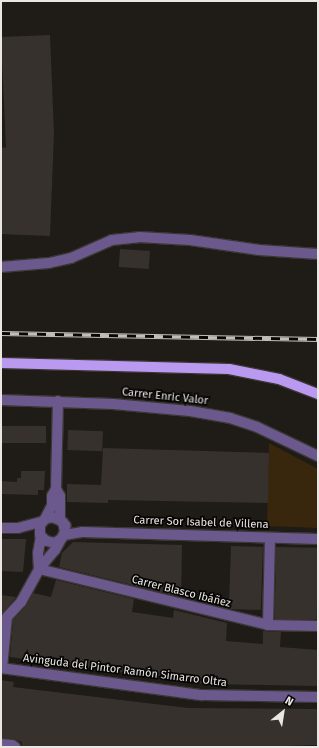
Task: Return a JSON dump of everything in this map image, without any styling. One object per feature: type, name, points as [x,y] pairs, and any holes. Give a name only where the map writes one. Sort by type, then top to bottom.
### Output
[{"type":"main road","points":[[1,363],[229,369],[279,379],[318,394]]},
{"type":"street","points":[[1,267],[49,263],[71,258],[112,240],[139,237],[190,240],[259,250],[318,254]]},
{"type":"street","name":"Carrer Enric Valor","points":[[1,400],[58,401],[156,406],[230,418],[278,436],[318,456]]},
{"type":"street","points":[[39,569],[39,529],[52,505],[52,496],[56,489],[58,401]]},
{"type":"street","points":[[1,668],[7,617],[21,602],[39,569],[50,558],[63,536],[65,529],[61,521],[60,496],[56,489]]},
{"type":"street","points":[[1,528],[18,528],[52,517],[61,521]]},
{"type":"street","name":"Carrer Sor Isabel de Villena","points":[[61,521],[70,529],[82,532],[270,538],[318,538]]},
{"type":"street","points":[[18,528],[40,536],[50,543],[59,541],[63,536]]},
{"type":"street","name":"Carrer Sor Isabel de Villena","points":[[63,536],[82,532]]},
{"type":"street","points":[[268,625],[270,538]]},
{"type":"street","name":"Carrer Blasco Ibáñez","points":[[39,569],[268,625],[318,626]]},
{"type":"street","name":"Avinguda del Pintor Ramón Simarro Oltra","points":[[1,668],[202,695],[318,697]]},
{"type":"street","points":[[1,744],[12,745],[15,747]]},
{"type":"shaded area","points":[[269,443],[318,469],[318,528],[267,526]]},
{"type":"building","points":[[50,35],[54,133],[50,236],[1,234],[1,147],[6,148],[1,37]]},
{"type":"building","points":[[120,249],[150,251],[149,269],[119,267]]},
{"type":"building","points":[[1,426],[46,426],[46,443],[1,443]]},
{"type":"building","points":[[68,430],[103,431],[102,451],[67,450]]},
{"type":"building","points":[[103,448],[269,453],[268,503],[108,500],[108,503],[67,502],[67,484],[101,485]]},
{"type":"building","points":[[21,471],[45,471],[44,490],[38,490],[38,495],[1,494],[1,481],[17,482],[17,478],[21,478]]},
{"type":"building","points":[[1,539],[26,539],[23,572],[1,571]]},
{"type":"building","points":[[73,542],[182,545],[181,597],[59,567],[62,553]]},
{"type":"building","points":[[231,546],[263,547],[261,610],[229,609]]},
{"type":"building","points":[[276,547],[318,548],[317,620],[275,619]]},
{"type":"building","points":[[56,580],[134,599],[132,612],[173,618],[174,610],[227,623],[226,641],[263,644],[263,631],[281,632],[280,647],[318,650],[318,686],[207,684],[10,657],[13,620],[26,606],[33,593],[51,597]]},
{"type":"building","points":[[1,595],[16,597],[1,615]]},
{"type":"building","points":[[1,680],[14,682],[13,687],[188,708],[318,709],[318,745],[251,747],[22,747],[22,742],[13,739],[1,738]]},
{"type":"railway","points":[[1,333],[318,339]]}]
